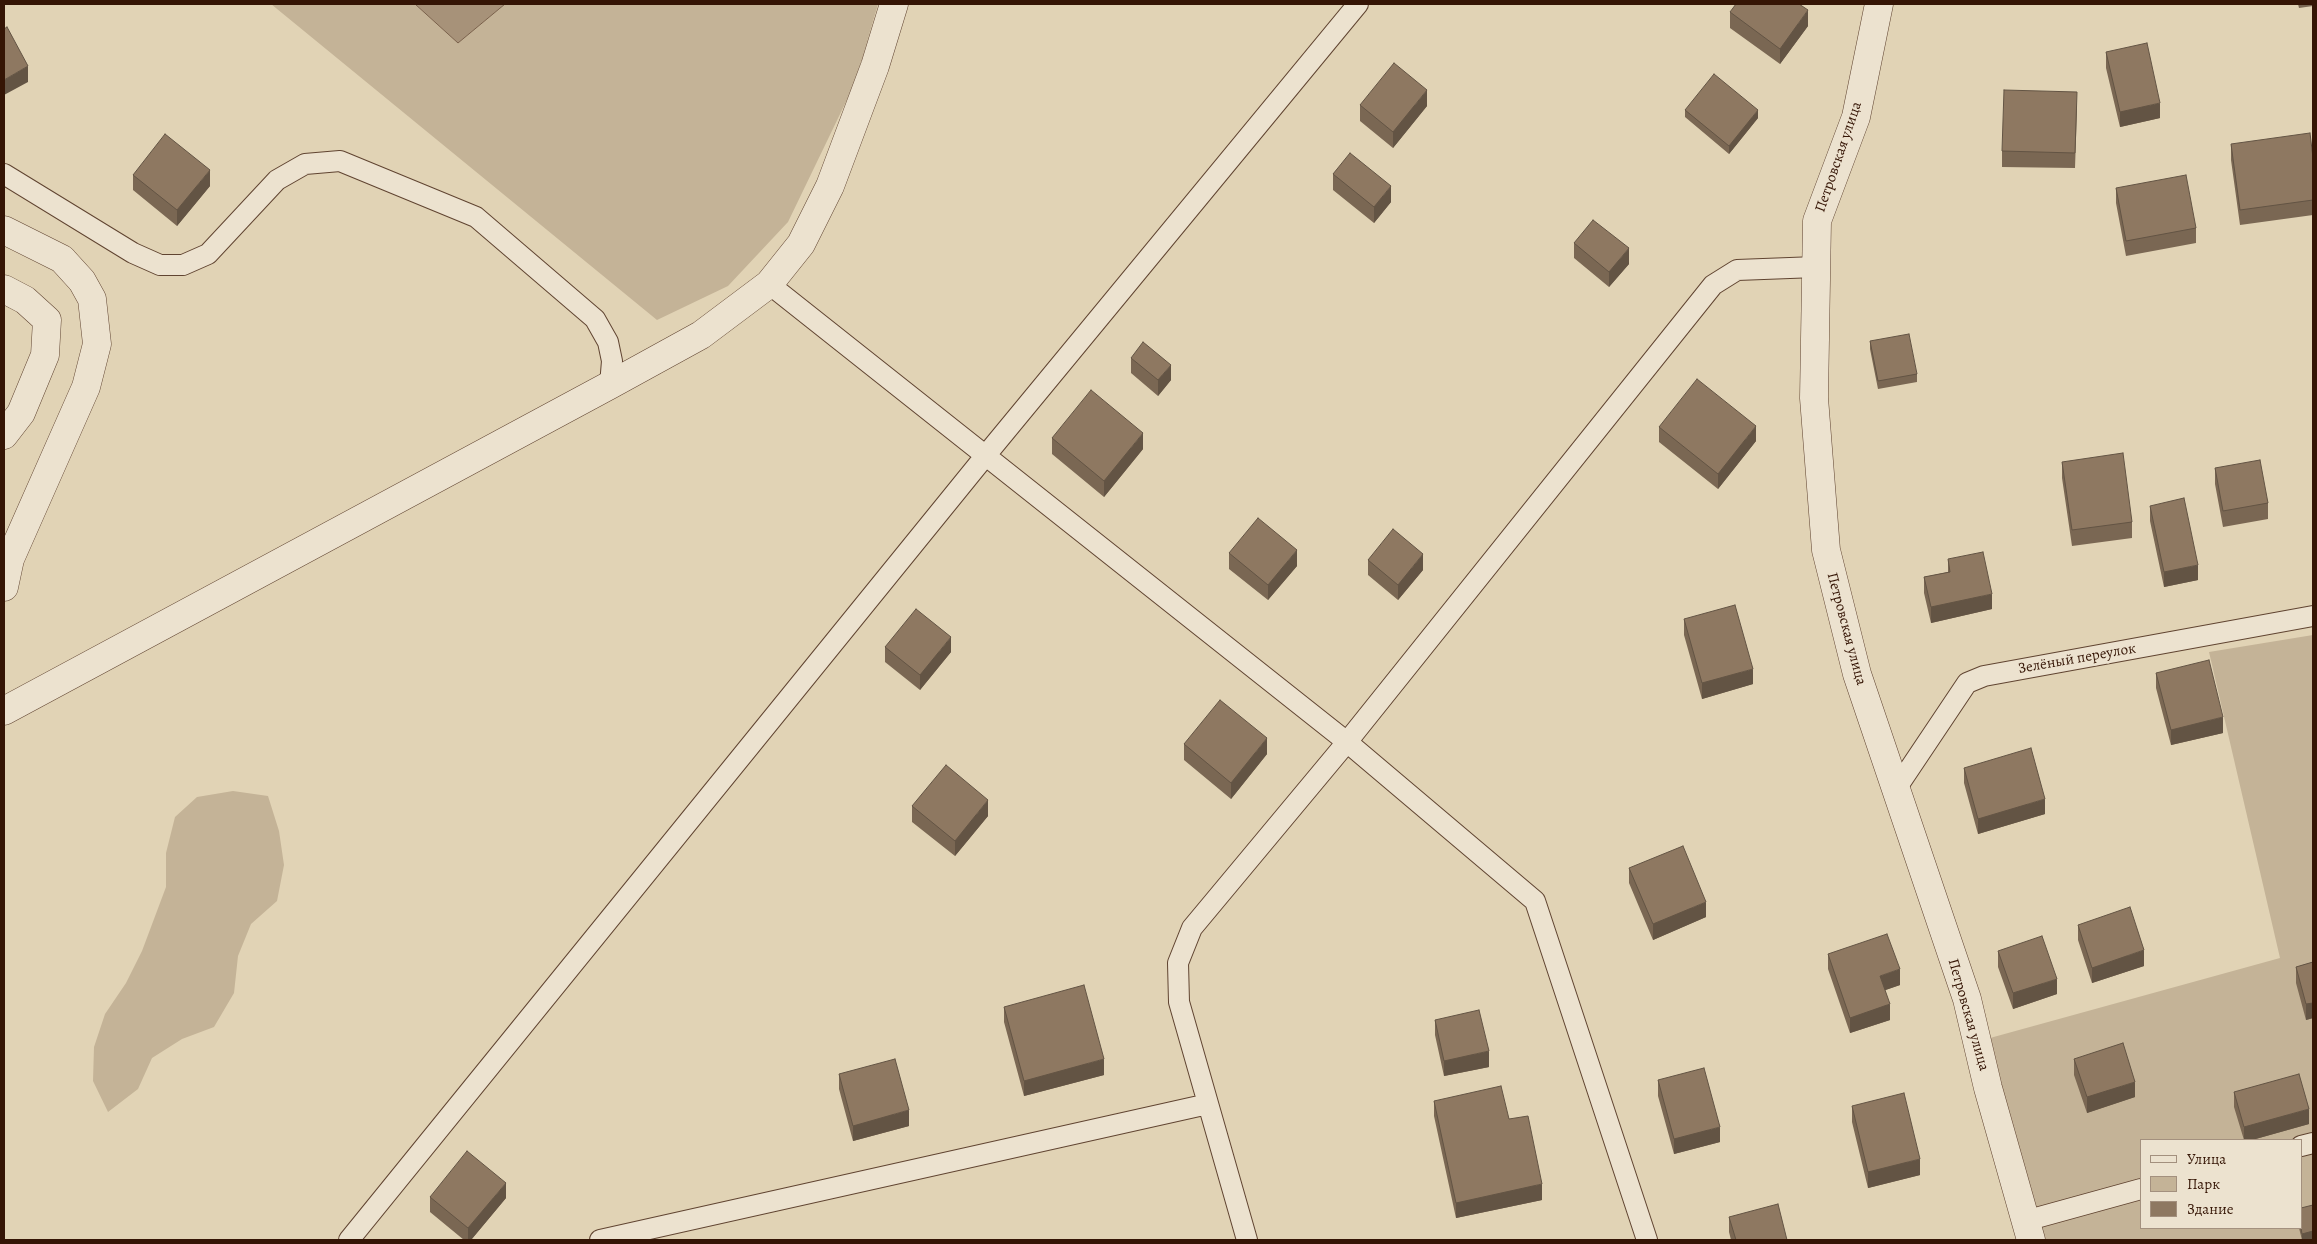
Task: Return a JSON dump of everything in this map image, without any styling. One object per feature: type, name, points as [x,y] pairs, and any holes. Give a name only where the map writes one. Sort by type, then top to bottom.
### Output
[{"type":"street","points":[[4,711],[701,335],[769,284],[800,244],[830,186],[875,66],[894,4]]},
{"type":"street","name":"Петровская улица","points":[[1879,4],[1856,117],[1817,221],[1814,398],[1826,550],[1857,674],[1967,999],[1988,1088],[2028,1230]]},
{"type":"street","points":[[4,230],[62,259],[82,281],[92,299],[96,344],[86,387],[7,556],[4,587]]},
{"type":"street","points":[[4,289],[25,300],[47,320],[45,355],[21,414],[4,435]]},
{"type":"lane","points":[[359,1237],[986,455],[1358,4]]},
{"type":"lane","points":[[4,174],[133,253],[160,265],[183,265],[208,254],[277,180],[305,164],[340,161],[476,217],[595,318],[608,342],[612,361],[610,385]]},
{"type":"lane","points":[[1248,1240],[1179,1002],[1178,963],[1192,928],[1347,742],[1713,285],[1737,270],[1816,267]]},
{"type":"lane","points":[[769,284],[1347,742],[1535,901],[1647,1240]]},
{"type":"lane","name":"Зелёный переулок","points":[[1894,787],[1902,780],[1967,683],[1984,676],[2313,616]]},
{"type":"lane","points":[[600,1240],[1208,1104]]},
{"type":"lane","points":[[2028,1230],[2140,1189]]},
{"type":"green space","points":[[271,4],[415,4],[458,43],[505,4],[878,4],[855,83],[788,222],[728,286],[657,320]]},
{"type":"green space","points":[[2313,635],[2313,1240],[2042,1240],[2021,1181],[1990,1038],[2280,958],[2209,652]]},
{"type":"green space","points":[[233,791],[268,796],[279,831],[284,865],[277,901],[251,924],[238,956],[234,993],[214,1027],[182,1039],[152,1058],[138,1089],[108,1112],[93,1081],[94,1047],[105,1014],[126,983],[142,951],[166,887],[166,853],[175,817],[197,797]]},
{"type":"shaded area","points":[[415,4],[505,4],[458,43]]},
{"type":"building","points":[[1736,4],[1799,4],[1808,10],[1780,49],[1730,12]]},
{"type":"building","points":[[7,27],[28,66],[4,80],[4,29]]},
{"type":"building","points":[[2147,43],[2160,103],[2120,112],[2106,52]]},
{"type":"building","points":[[1394,63],[1427,90],[1393,132],[1360,105]]},
{"type":"building","points":[[1714,74],[1758,110],[1729,146],[1685,110]]},
{"type":"building","points":[[2004,90],[2077,92],[2075,153],[2002,151]]},
{"type":"building","points":[[2310,133],[2313,158],[2313,200],[2240,210],[2231,144]]},
{"type":"building","points":[[165,134],[210,170],[177,210],[133,175]]},
{"type":"building","points":[[1350,153],[1391,186],[1374,207],[1333,174]]},
{"type":"building","points":[[2186,175],[2196,228],[2126,241],[2116,188]]},
{"type":"building","points":[[1593,220],[1629,248],[1609,272],[1574,243]]},
{"type":"building","points":[[1909,334],[1917,374],[1878,381],[1870,341]]},
{"type":"building","points":[[1143,342],[1171,365],[1158,380],[1131,358]]},
{"type":"building","points":[[1697,379],[1756,426],[1718,474],[1659,427]]},
{"type":"building","points":[[1091,390],[1143,433],[1104,481],[1052,438]]},
{"type":"building","points":[[2123,453],[2132,522],[2072,530],[2062,462]]},
{"type":"building","points":[[2260,460],[2268,503],[2223,511],[2215,468]]},
{"type":"building","points":[[2184,498],[2198,565],[2164,572],[2150,506]]},
{"type":"building","points":[[1258,518],[1297,550],[1268,585],[1229,553]]},
{"type":"building","points":[[1393,529],[1423,554],[1398,585],[1368,560]]},
{"type":"building","points":[[1983,552],[1992,594],[1931,607],[1924,577],[1950,572],[1948,559]]},
{"type":"building","points":[[1735,605],[1753,669],[1702,683],[1684,619]]},
{"type":"building","points":[[916,609],[951,637],[920,675],[885,647]]},
{"type":"building","points":[[2209,660],[2223,717],[2171,730],[2156,673]]},
{"type":"building","points":[[1220,700],[1267,738],[1231,783],[1184,744]]},
{"type":"building","points":[[2031,748],[2045,799],[1978,819],[1964,768]]},
{"type":"building","points":[[946,765],[988,800],[955,841],[912,806]]},
{"type":"building","points":[[1683,846],[1706,902],[1653,924],[1629,868]]},
{"type":"building","points":[[2130,907],[2144,950],[2092,968],[2078,925]]},
{"type":"building","points":[[1887,934],[1900,969],[1880,976],[1890,1004],[1850,1018],[1828,954]]},
{"type":"building","points":[[2042,936],[2057,979],[2013,993],[1998,951]]},
{"type":"building","points":[[2313,962],[2313,1003],[2306,1004],[2296,967]]},
{"type":"building","points":[[1084,985],[1104,1059],[1024,1081],[1004,1007]]},
{"type":"building","points":[[1479,1010],[1489,1051],[1444,1061],[1435,1020]]},
{"type":"building","points":[[2123,1043],[2135,1082],[2087,1097],[2074,1059]]},
{"type":"building","points":[[895,1059],[909,1110],[853,1126],[839,1074]]},
{"type":"building","points":[[1704,1068],[1720,1127],[1674,1139],[1658,1080]]},
{"type":"building","points":[[2299,1074],[2309,1109],[2244,1127],[2234,1092]]},
{"type":"building","points":[[1501,1086],[1509,1119],[1528,1116],[1542,1184],[1456,1203],[1434,1101]]},
{"type":"building","points":[[1904,1093],[1920,1159],[1868,1172],[1852,1106]]},
{"type":"building","points":[[467,1151],[506,1183],[468,1228],[430,1197]]},
{"type":"building","points":[[1778,1204],[1787,1240],[1736,1240],[1729,1217]]},
{"type":"building","points":[[2313,1205],[2313,1231],[2302,1234],[2301,1229],[2302,1208]]}]
